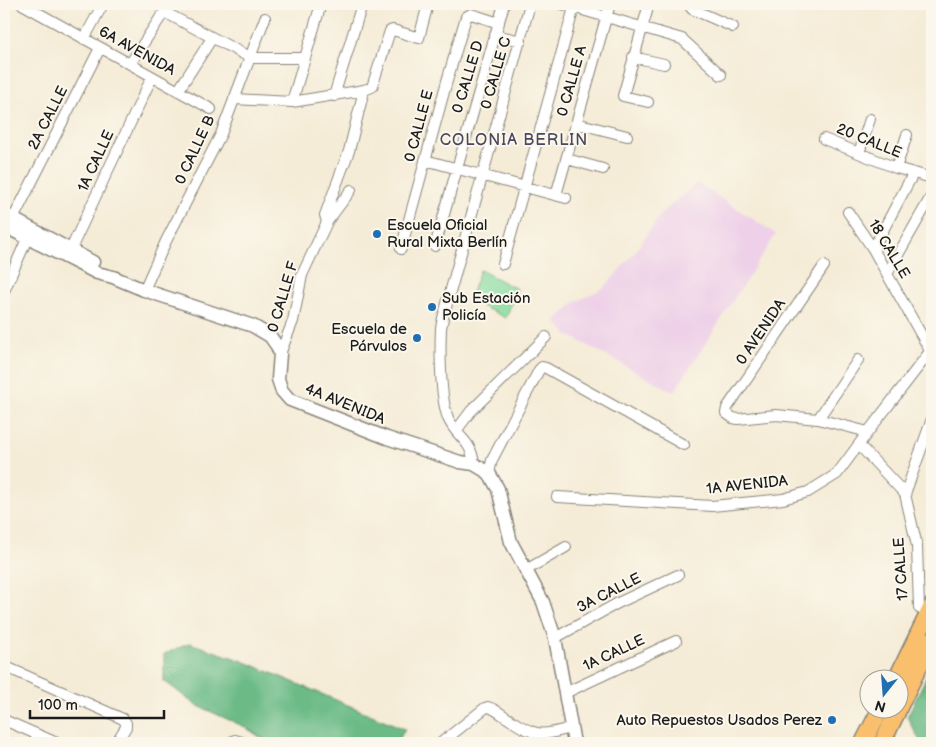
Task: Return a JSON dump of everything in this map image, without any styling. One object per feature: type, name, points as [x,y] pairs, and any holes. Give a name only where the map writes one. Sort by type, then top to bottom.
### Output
[{"type":"highway","points":[[901,670],[930,610]]},
{"type":"highway","points":[[908,689],[932,640]]},
{"type":"highway","points":[[863,743],[875,720]]},
{"type":"highway","points":[[882,743],[893,720]]},
{"type":"street","name":"6A AVENIDA","points":[[22,4],[38,8],[84,39],[211,109]]},
{"type":"street","points":[[84,39],[103,4]]},
{"type":"street","points":[[292,102],[321,4]]},
{"type":"street","points":[[334,96],[362,4]]},
{"type":"street","name":"0 CALLE F","points":[[328,222],[325,215],[390,31],[393,30],[419,38],[428,4]]},
{"type":"street","name":"0 CALLE D","points":[[435,246],[504,4]]},
{"type":"street","name":"0 CALLE C","points":[[474,464],[473,453],[470,447],[448,420],[444,404],[443,318],[530,4]]},
{"type":"street","points":[[562,4],[682,39],[721,75]]},
{"type":"street","name":"0 CALLE A","points":[[525,187],[561,196],[567,159],[576,123],[610,4]]},
{"type":"street","points":[[648,102],[623,96],[649,4]]},
{"type":"street","points":[[688,4],[692,10],[733,27]]},
{"type":"street","points":[[503,264],[574,6]]},
{"type":"street","points":[[130,64],[162,15],[165,14],[251,58],[305,58]]},
{"type":"street","name":"0 CALLE E","points":[[401,249],[466,17],[471,14],[499,23]]},
{"type":"street","name":"0 CALLE B","points":[[144,290],[166,241],[221,134],[266,18]]},
{"type":"street","points":[[496,35],[521,41]]},
{"type":"street","points":[[178,91],[212,38]]},
{"type":"street","name":"2A CALLE","points":[[7,222],[100,48]]},
{"type":"street","points":[[634,57],[664,64]]},
{"type":"street","name":"1A CALLE","points":[[68,254],[152,77]]},
{"type":"street","points":[[234,99],[292,102],[368,89]]},
{"type":"street","points":[[859,153],[870,119]]},
{"type":"street","points":[[576,123],[627,136]]},
{"type":"street","points":[[896,168],[907,135]]},
{"type":"street","name":"20 CALLE","points":[[824,139],[896,168],[932,178]]},
{"type":"street","points":[[567,159],[603,168]]},
{"type":"street","points":[[425,160],[525,187]]},
{"type":"street","points":[[873,249],[913,174]]},
{"type":"street","name":"0 CALLE F","points":[[280,354],[293,321],[302,275],[328,222],[351,190]]},
{"type":"street","points":[[886,274],[932,195]]},
{"type":"street","name":"18 CALLE","points":[[848,212],[873,249],[931,352]]},
{"type":"street","points":[[7,222],[27,238],[68,254]]},
{"type":"street","points":[[7,222],[68,254],[97,273],[253,326],[270,336],[280,354]]},
{"type":"street","points":[[4,292],[27,238]]},
{"type":"street","name":"0 AVENIDA","points":[[818,419],[776,415],[738,418],[728,415],[727,408],[824,266]]},
{"type":"street","points":[[456,431],[471,412],[546,337]]},
{"type":"street","name":"1A AVENIDA","points":[[557,497],[712,506],[783,499],[808,492],[837,474],[931,352]]},
{"type":"street","name":"4A AVENIDA","points":[[280,354],[278,378],[282,391],[290,400],[386,438],[460,462],[474,464],[489,473]]},
{"type":"street","points":[[858,360],[818,419],[868,432]]},
{"type":"street","points":[[574,743],[555,638],[543,602],[511,542],[498,489],[489,473],[492,460],[542,367],[684,445]]},
{"type":"street","points":[[859,445],[905,494],[932,420]]},
{"type":"street","name":"17 CALLE","points":[[905,494],[917,546],[919,608],[930,610]]},
{"type":"street","points":[[526,570],[566,547]]},
{"type":"street","name":"3A CALLE","points":[[555,638],[618,604],[678,575]]},
{"type":"street","name":"1A CALLE","points":[[565,693],[676,641]]},
{"type":"street","points":[[4,666],[123,719],[126,723],[126,728],[116,743]]},
{"type":"street","points":[[441,743],[488,707],[526,731],[537,734],[545,735],[571,728]]},
{"type":"street","points":[[4,720],[57,743]]},
{"type":"street","points":[[230,743],[234,740],[245,743]]},
{"type":"shaded area","points":[[697,183],[776,234],[674,392],[568,335],[555,321],[575,302],[604,288],[634,253],[661,214]]},
{"type":"green space","points":[[480,270],[517,289],[506,318],[469,300]]},
{"type":"green space","points":[[190,643],[243,661],[405,729],[397,743],[269,743],[245,727],[196,705],[164,681],[164,654]]},
{"type":"green space","points":[[932,665],[932,743],[921,743],[908,719],[908,715]]},
{"type":"place","name":"Escuela Oficial Rural Mixta Berlín","points":[[377,234]]},
{"type":"place","name":"Sub Estación Policía","points":[[432,307]]},
{"type":"place","name":"Escuela de Párvulos","points":[[417,338]]},
{"type":"place","name":"Auto Repuestos Usados Perez","points":[[832,720]]},
{"type":"district","name":"COLONIA BERLIN","points":[[514,140]]}]
